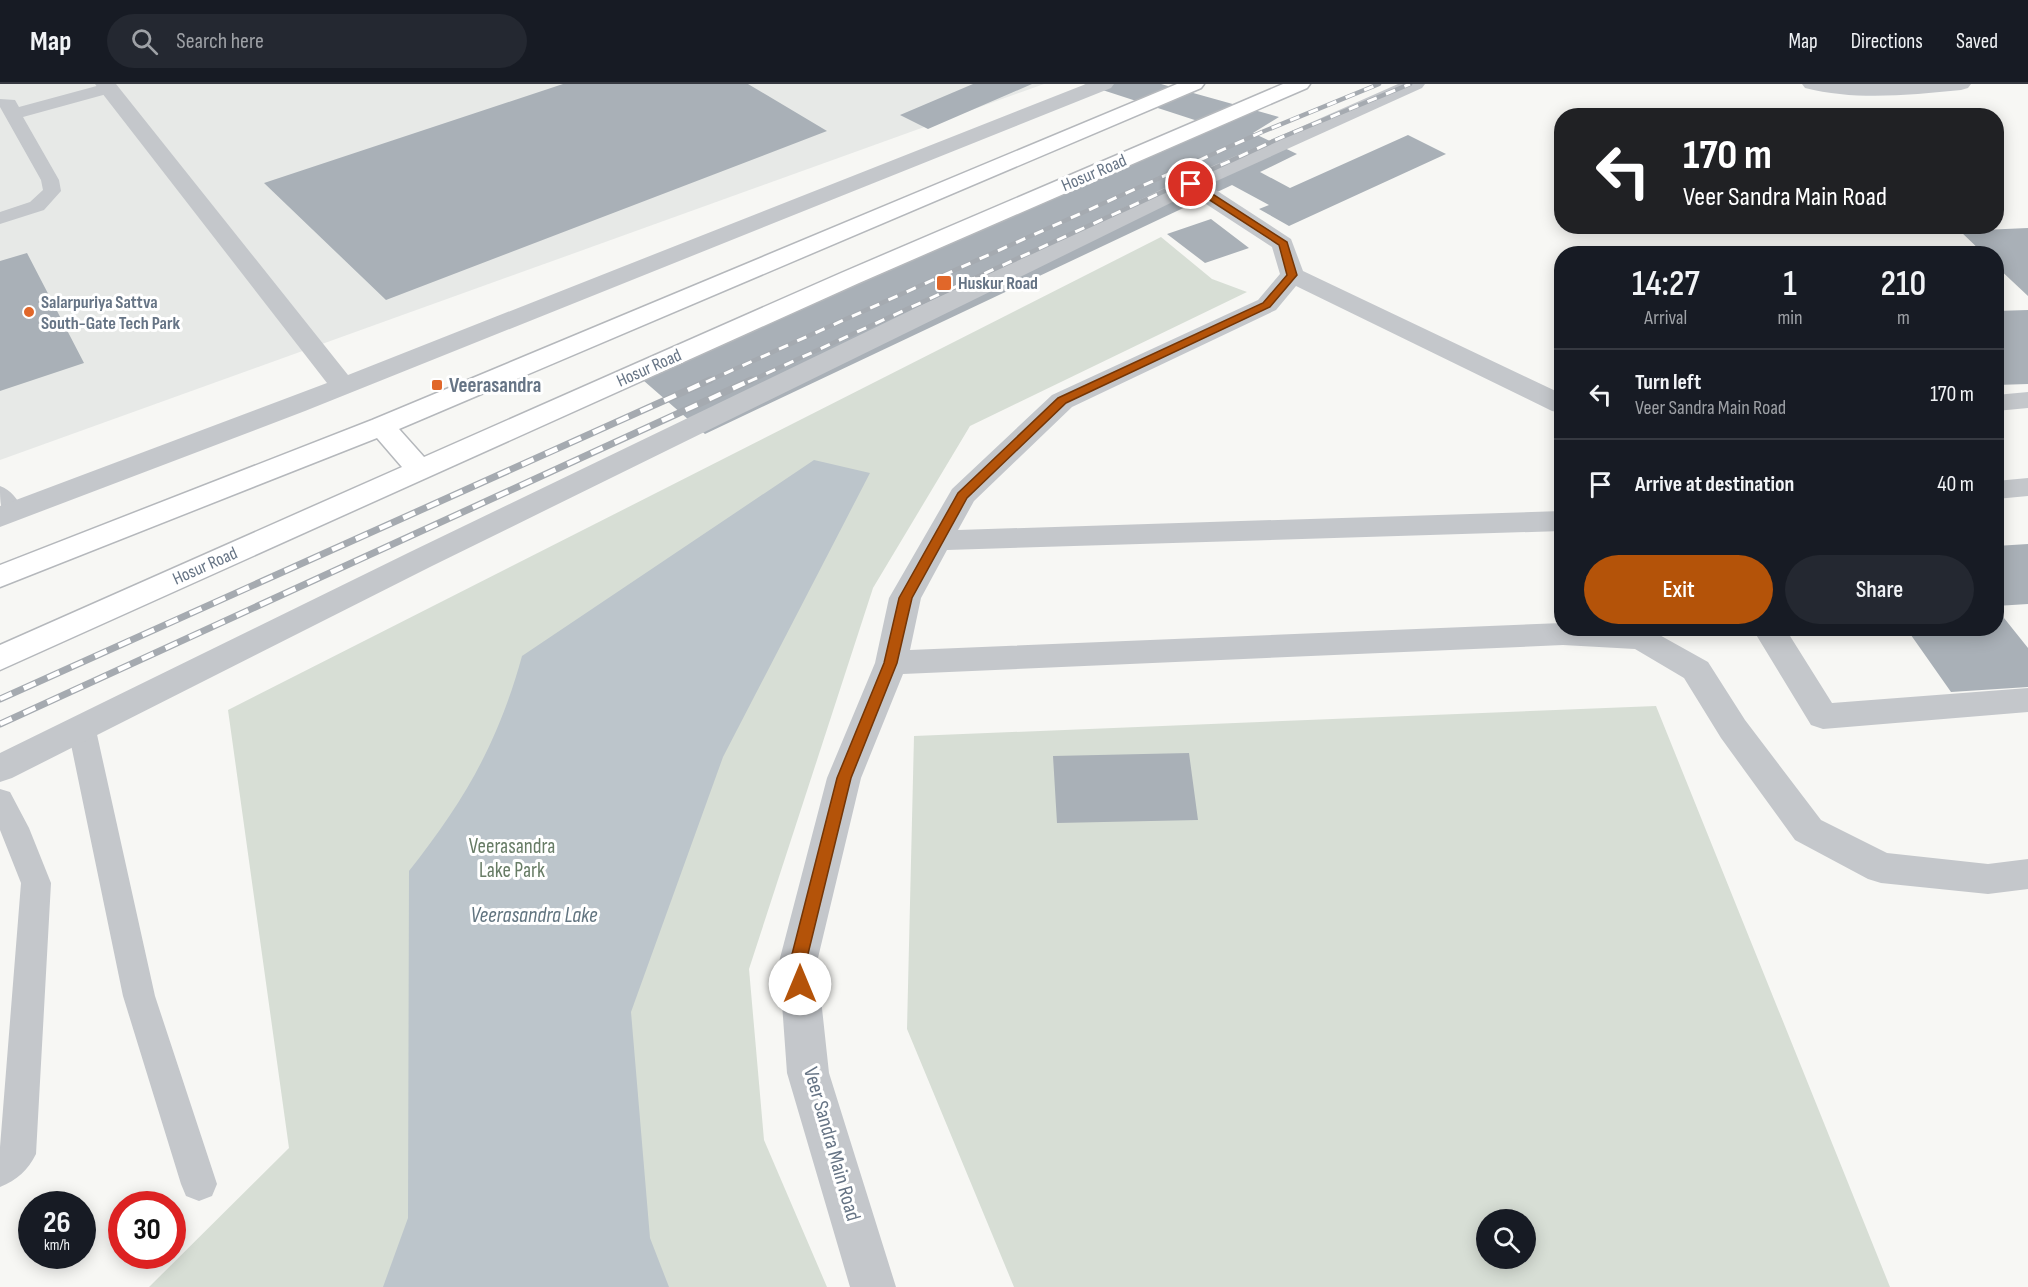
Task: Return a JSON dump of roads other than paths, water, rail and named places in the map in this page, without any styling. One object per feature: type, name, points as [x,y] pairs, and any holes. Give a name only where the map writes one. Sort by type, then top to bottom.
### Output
[{"type":"highway","points":[[0,577],[382,426],[1194,84]]},
{"type":"highway","name":"Hosur Road","points":[[0,658],[850,278],[1300,84]]},
{"type":"highway","points":[[382,426],[419,470]]},
{"type":"street","points":[[4,508],[342,384],[1104,84]]},
{"type":"street","points":[[0,770],[421,559],[1191,184],[1415,84]]},
{"type":"street","points":[[1812,84],[1866,92],[1961,84]]},
{"type":"street","points":[[106,86],[342,384]]},
{"type":"street","points":[[1191,184],[1283,244],[1292,275],[1554,401]]},
{"type":"street","name":"Veer Sandra Main Road","points":[[873,1287],[808,1073],[798,962],[844,778],[891,663],[905,598],[962,496],[1062,401],[1267,305],[1292,275]]},
{"type":"street","points":[[2004,402],[2028,400]]},
{"type":"street","points":[[2004,489],[2028,487]]},
{"type":"street","points":[[938,540],[1554,521]]},
{"type":"street","points":[[891,663],[1554,634]]},
{"type":"street","points":[[1602,636],[1641,638],[1696,670],[1733,729],[1808,830],[1881,868],[1988,879],[2028,874]]},
{"type":"street","points":[[1773,636],[1823,716],[2028,700]]},
{"type":"lane","points":[[0,218],[37,206],[52,192],[50,180],[7,109],[106,86]]},
{"type":"lane","points":[[82,730],[139,996],[199,1184]]},
{"type":"lane","points":[[0,800],[36,883],[18,1154],[0,1170]]},
{"type":"water","name":"Veerasandra Lake","points":[[814,460],[870,473],[723,757],[631,1012],[650,1238],[669,1287],[383,1287],[408,1218],[409,871],[447,820],[478,770],[502,716],[522,656]]},
{"type":"railway","points":[[706,382],[1262,132],[1379,84]]},
{"type":"railway","points":[[748,382],[1280,138],[1410,84]]},
{"type":"railway","points":[[0,699],[710,380]]},
{"type":"railway","points":[[0,724],[751,380]]},
{"type":"place","name":"Huskur Road","points":[[944,283]]},
{"type":"place","name":"Salarpuriya Sattva South-Gate Tech Park","points":[[29,312]]},
{"type":"place","name":"Veerasandra","points":[[437,385]]},
{"type":"park label","name":"Veerasandra Lake Park","points":[[512,858]]}]
